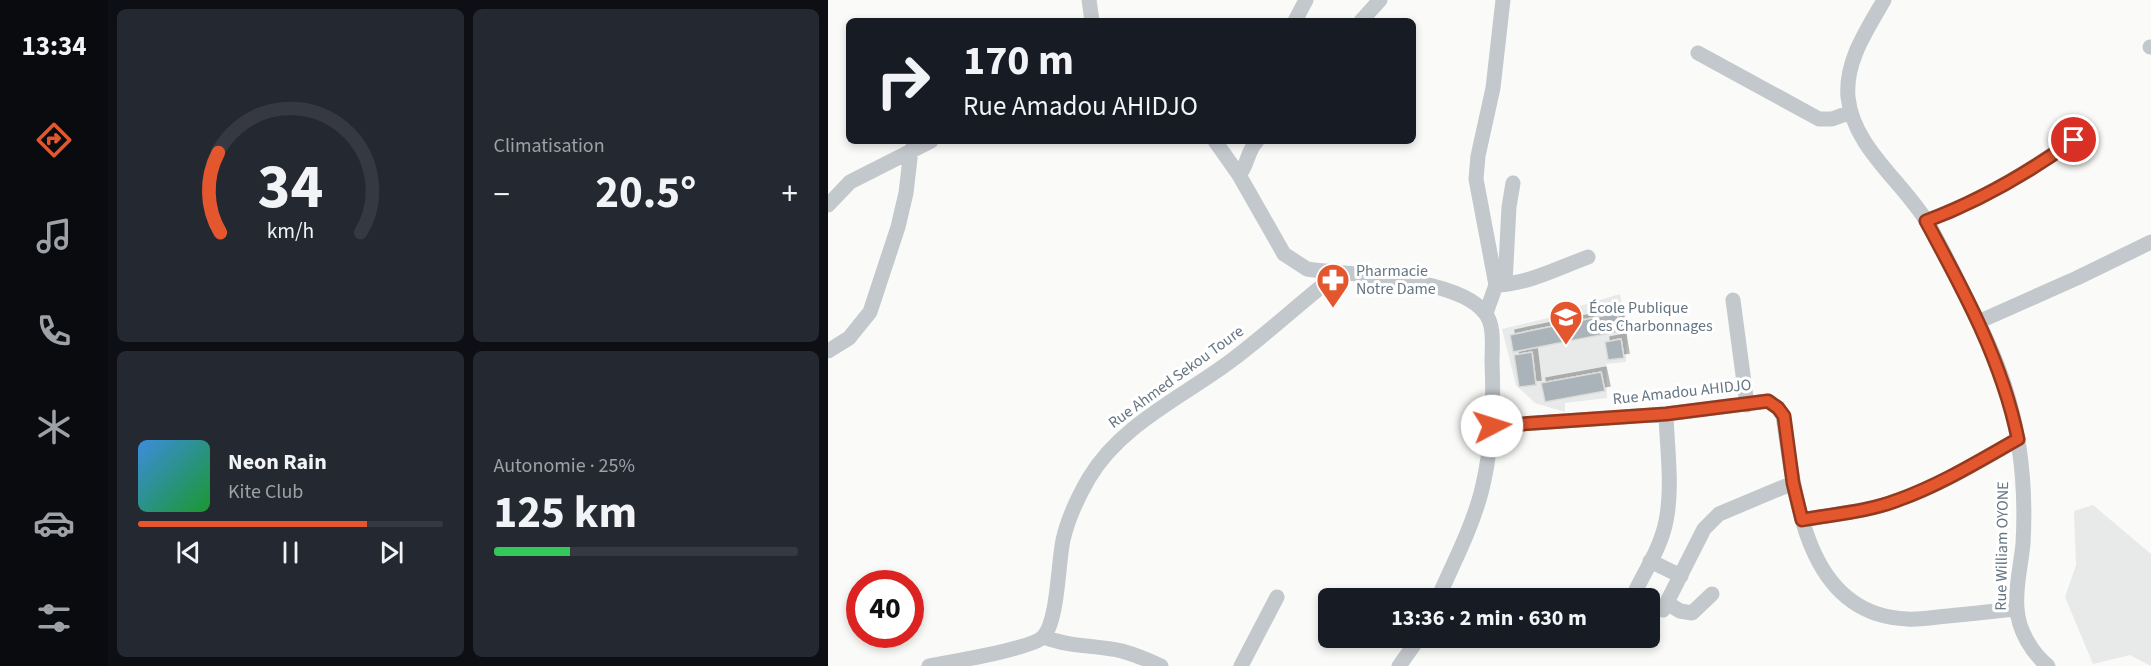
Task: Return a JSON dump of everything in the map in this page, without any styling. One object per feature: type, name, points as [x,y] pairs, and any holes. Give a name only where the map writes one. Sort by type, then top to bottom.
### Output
[{"type":"street","points":[[1089,0],[1092,18]]},
{"type":"street","points":[[1296,18],[1306,0]]},
{"type":"street","points":[[1364,18],[1380,0]]},
{"type":"street","points":[[1500,285],[1476,178],[1478,156],[1493,88],[1503,0]]},
{"type":"street","name":"Rue William OYONE","points":[[1884,0],[1859,44],[1851,69],[1848,94],[1851,112],[1857,130],[1926,221],[1978,322],[2004,385],[2018,439],[2024,524],[2016,609],[2029,645],[2037,657],[2048,666]]},
{"type":"street","points":[[1698,54],[1819,119],[1832,119],[1851,112]]},
{"type":"street","points":[[1926,221],[1965,206],[2021,176],[2087,131]]},
{"type":"street","points":[[828,205],[850,182],[924,144]]},
{"type":"street","points":[[1217,144],[1239,175],[1284,254],[1306,269],[1415,281],[1458,294],[1486,313],[1491,330],[1492,426],[1481,493],[1468,532],[1443,588]]},
{"type":"street","points":[[1239,175],[1245,168],[1253,144]]},
{"type":"street","points":[[828,351],[849,338],[870,312],[898,227],[906,193],[911,150]]},
{"type":"street","points":[[1486,313],[1500,285],[1513,183]]},
{"type":"street","points":[[1978,322],[2151,242]]},
{"type":"street","points":[[1500,285],[1545,274],[1588,257]]},
{"type":"street","name":"Rue Ahmed Sekou Toure","points":[[1044,637],[1051,623],[1064,538],[1070,516],[1101,459],[1133,429],[1231,361],[1337,274]]},
{"type":"street","points":[[1733,300],[1747,405]]},
{"type":"street","name":"Rue Amadou AHIDJO","points":[[1492,426],[1666,414],[1768,401],[1784,416],[1793,483],[1802,520],[1827,577],[1840,592],[1866,611],[1906,620],[2016,609]]},
{"type":"street","points":[[1637,588],[1666,522],[1668,501],[1666,414]]},
{"type":"street","points":[[1802,520],[1897,501],[1962,470],[2018,439]]},
{"type":"street","points":[[1712,594],[1699,609],[1692,613],[1665,607],[1704,529],[1719,514],[1793,483]]},
{"type":"street","points":[[1650,561],[1681,576]]},
{"type":"street","points":[[1241,666],[1277,597]]},
{"type":"street","points":[[929,666],[980,661],[1044,637],[1073,646],[1120,651],[1161,666]]},
{"type":"street","points":[[1399,666],[1412,648]]},
{"type":"shaded area","name":"École Publique des Charbonnages","points":[[1620,294],[1627,330],[1626,362],[1606,364],[1607,398],[1565,403],[1565,412],[1535,403],[1516,385],[1502,329],[1581,310],[1580,306]]},
{"type":"shaded area","points":[[2093,505],[2151,554],[2151,666],[2130,655],[2093,664],[2065,597],[2076,565],[2074,511]]},
{"type":"building","points":[[1617,313],[1621,331],[1513,352],[1510,335]]},
{"type":"building","points":[[1621,339],[1624,358],[1608,360],[1605,342]]},
{"type":"building","points":[[1532,352],[1536,385],[1519,387],[1514,355]]},
{"type":"building","points":[[1601,372],[1605,391],[1545,402],[1541,383]]},
{"type":"place","name":"Pharmacie Notre Dame","points":[[1333,309]]},
{"type":"place","name":"École Publique des Charbonnages","points":[[1566,346]]},
{"type":"route","points":[[1492,426],[1666,414],[1768,401],[1784,416],[1793,483],[1802,520],[1897,501],[1932,485],[2018,439],[2013,414],[1994,357],[1968,300],[1926,221],[1965,206],[2021,176],[2074,140]]}]
